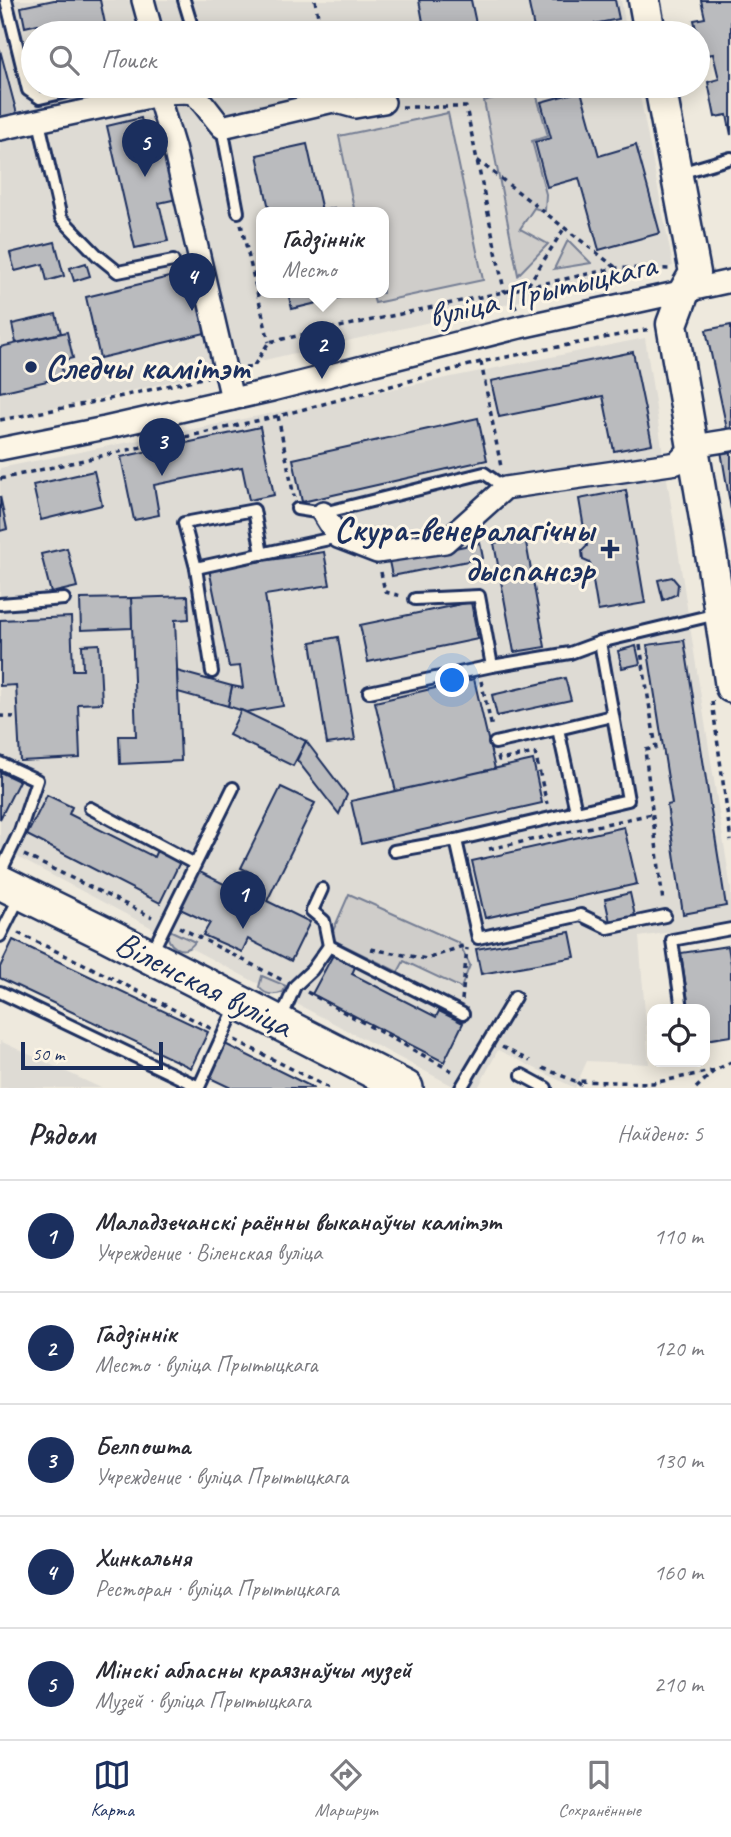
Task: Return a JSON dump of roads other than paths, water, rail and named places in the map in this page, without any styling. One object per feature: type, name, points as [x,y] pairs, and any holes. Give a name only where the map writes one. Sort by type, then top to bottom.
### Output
[{"type":"main road","name":"Віленская вуліца","points":[[7,883],[406,1088]]},
{"type":"street","points":[[143,0],[149,21]]},
{"type":"street","points":[[644,0],[648,21]]},
{"type":"street","points":[[0,129],[137,98]]},
{"type":"street","points":[[171,98],[174,148],[232,399]]},
{"type":"street","points":[[198,98],[203,102],[210,116],[222,127],[333,101],[355,107],[393,105]]},
{"type":"street","points":[[662,98],[695,273],[683,281],[664,326],[692,446],[731,687]]},
{"type":"street","name":"вуліца Прытыцкага","points":[[0,449],[232,399],[520,327],[683,281],[731,281]]},
{"type":"street","points":[[323,513],[338,537],[377,552],[445,542],[505,488],[677,463],[692,446],[731,440]]},
{"type":"lane","points":[[6,0],[21,61]]},
{"type":"lane","points":[[184,0],[190,21]]},
{"type":"lane","points":[[39,122],[61,218],[97,256],[118,272],[173,261]]},
{"type":"lane","points":[[222,127],[239,212]]},
{"type":"lane","points":[[677,173],[731,158]]},
{"type":"lane","points":[[297,509],[323,513],[484,473],[505,488]]},
{"type":"lane","points":[[212,672],[196,568],[184,523],[254,510],[262,554]]},
{"type":"lane","points":[[196,568],[338,537]]},
{"type":"lane","points":[[415,599],[479,596],[492,666]]},
{"type":"lane","points":[[0,604],[64,599]]},
{"type":"lane","points":[[369,692],[570,653],[638,632],[720,614]]},
{"type":"lane","points":[[394,851],[456,840],[628,800],[600,642]]},
{"type":"lane","points":[[495,743],[612,716]]},
{"type":"lane","points":[[558,729],[576,811]]},
{"type":"lane","points":[[0,762],[37,780],[13,850],[2,931]]},
{"type":"lane","points":[[149,957],[233,788]]},
{"type":"lane","points":[[90,808],[195,864]]},
{"type":"lane","points":[[456,840],[478,938],[581,915],[608,928],[665,916]]},
{"type":"lane","points":[[279,1023],[295,986],[312,970],[329,946],[324,921],[312,911],[322,889]]},
{"type":"lane","points":[[681,1004],[673,940],[731,929]]},
{"type":"lane","points":[[329,946],[463,1014]]},
{"type":"lane","points":[[0,992],[200,1088],[238,1001]]},
{"type":"lane","points":[[463,1083],[515,997]]},
{"type":"lane","points":[[522,1075],[546,1088]]},
{"type":"place","name":"Мінскі абласны краязнаўчы музей","points":[[145,177]]},
{"type":"place","name":"Хинкальня","points":[[192,311]]},
{"type":"place","name":"Следчы камітэт","points":[[31,367]]},
{"type":"place","name":"Гадзіннік","points":[[322,379]]},
{"type":"place","name":"Белпошта","points":[[162,476]]},
{"type":"place","name":"Скура-венералагічны дыспансэр","points":[[610,549]]},
{"type":"place","name":"Маладзечанскі раённы выканаўчы камітэт","points":[[243,929]]}]
